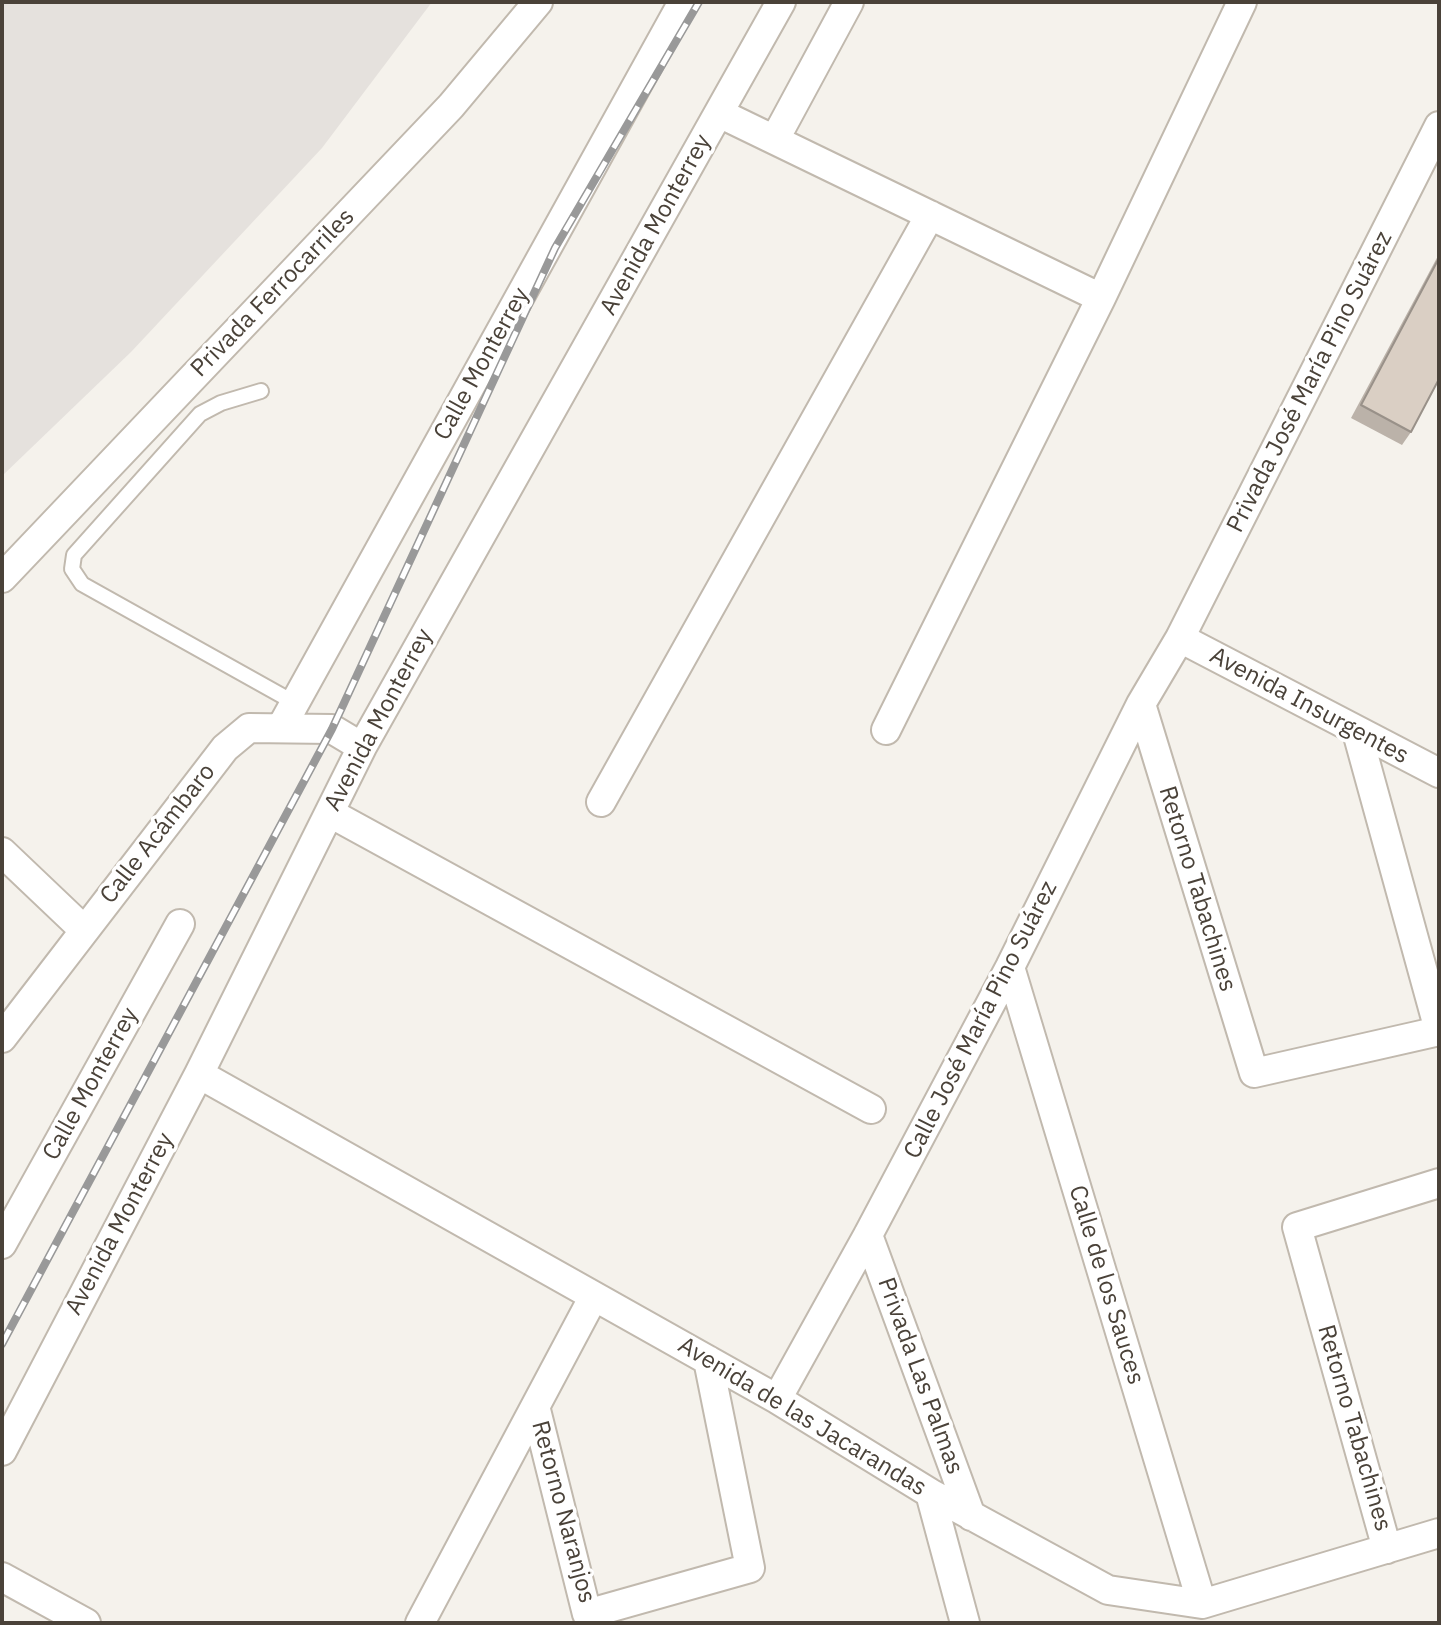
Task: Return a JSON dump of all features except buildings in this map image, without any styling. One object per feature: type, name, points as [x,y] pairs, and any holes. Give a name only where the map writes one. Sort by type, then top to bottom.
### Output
[{"type":"street","name":"Privada Ferrocarriles","points":[[2,578],[451,106],[538,2]]},
{"type":"street","name":"Calle Monterrey","points":[[288,715],[683,2]]},
{"type":"street","name":"Avenida Monterrey","points":[[2,1451],[199,1074],[362,747],[781,2]]},
{"type":"street","points":[[775,139],[849,2]]},
{"type":"street","points":[[886,730],[1101,298],[1242,2]]},
{"type":"street","points":[[719,113],[1101,298]]},
{"type":"street","name":"Privada José María Pino Suárez","points":[[1180,638],[1439,126]]},
{"type":"street","points":[[601,802],[930,215]]},
{"type":"street","name":"Calle José María Pino Suárez","points":[[777,1399],[868,1235],[1010,967],[1141,704],[1180,638]]},
{"type":"street","name":"Avenida Insurgentes","points":[[1180,638],[1439,773]]},
{"type":"street","name":"Retorno Tabachines","points":[[1141,704],[1254,1073],[1439,1030]]},
{"type":"street","name":"Calle Acámbaro","points":[[2,1038],[225,748],[249,728],[288,715],[332,729],[362,747]]},
{"type":"street","points":[[1357,732],[1439,1030]]},
{"type":"street","points":[[330,813],[871,1109]]},
{"type":"street","points":[[2,852],[84,930]]},
{"type":"street","name":"Calle Monterrey","points":[[2,1244],[180,924]]},
{"type":"street","name":"Calle de los Sauces","points":[[1010,967],[1202,1604]]},
{"type":"street","name":"Avenida de las Jacarandas","points":[[199,1074],[777,1399],[930,1493],[1108,1590],[1202,1604],[1439,1533]]},
{"type":"street","name":"Retorno Tabachines","points":[[1387,1549],[1297,1227],[1439,1183]]},
{"type":"street","name":"Privada Las Palmas","points":[[868,1235],[971,1516]]},
{"type":"street","points":[[420,1623],[536,1410],[594,1296]]},
{"type":"street","name":"Retorno Naranjos","points":[[536,1410],[587,1614],[750,1568],[708,1360]]},
{"type":"street","points":[[930,1493],[965,1623]]},
{"type":"street","points":[[2,1577],[86,1623]]},
{"type":"lane","points":[[261,391],[221,402],[200,414],[74,555],[72,569],[82,584],[288,715]]},
{"type":"shaded area","points":[[2,2],[432,2],[322,148],[131,352],[2,476]]},
{"type":"railway","points":[[2,1344],[332,729],[555,248],[699,2]]}]
